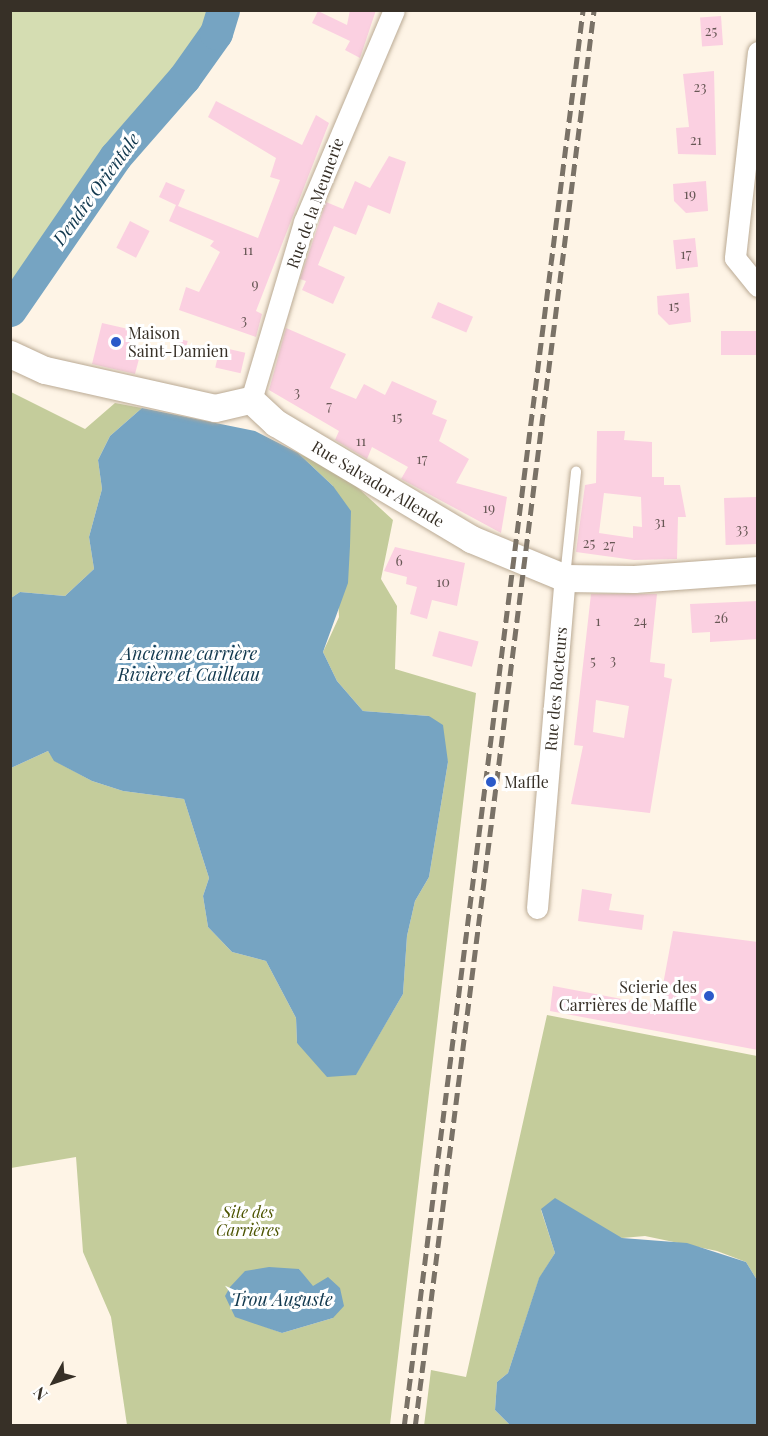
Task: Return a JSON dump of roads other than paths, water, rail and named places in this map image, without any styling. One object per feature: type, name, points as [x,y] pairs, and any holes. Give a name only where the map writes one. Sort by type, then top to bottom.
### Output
[{"type":"street","name":"Rue de la Meunerie","points":[[251,400],[304,222],[394,10]]},
{"type":"street","points":[[758,52],[735,258],[758,286]]},
{"type":"street","points":[[10,354],[45,370],[215,408],[251,400]]},
{"type":"street","name":"Rue Salvador Allende","points":[[251,400],[276,423],[471,539],[565,578],[758,570]]},
{"type":"street","name":"Rue des Rocteurs","points":[[537,908],[565,578]]},
{"type":"lane","points":[[565,578],[576,472]]},
{"type":"water","name":"Ancienne carrière Rivière et Cailleau","points":[[142,408],[255,431],[298,453],[333,486],[351,511],[348,583],[323,652],[337,681],[363,711],[429,716],[443,725],[448,762],[429,877],[415,901],[407,936],[403,994],[356,1075],[327,1077],[297,1043],[296,1018],[266,961],[232,952],[208,927],[203,896],[209,878],[184,799],[123,791],[92,781],[54,761],[48,751],[11,768],[11,598],[20,592],[65,596],[94,569],[89,537],[102,489],[98,460],[110,436]]},
{"type":"water","points":[[555,1198],[622,1238],[687,1243],[746,1262],[757,1280],[757,1425],[510,1425],[495,1410],[497,1382],[508,1373],[539,1278],[555,1253],[541,1209]]},
{"type":"water","name":"Trou Auguste","points":[[269,1267],[299,1269],[313,1286],[328,1277],[340,1288],[344,1306],[333,1318],[282,1333],[235,1317],[225,1296],[230,1287],[245,1271]]},
{"type":"waterway","name":"Dendre Orientale","points":[[10,310],[115,157],[184,78],[216,33],[223,10]]},
{"type":"railway","points":[[404,1426],[583,10]]},
{"type":"railway","points":[[415,1426],[594,10]]},
{"type":"place","name":"Maison Saint-Damien","points":[[116,342]]},
{"type":"place","name":"Maffle","points":[[491,782]]},
{"type":"place","name":"Scierie des Carrières de Maffle","points":[[709,996]]},
{"type":"park label","name":"Site des Carrières","points":[[248,1221]]}]
